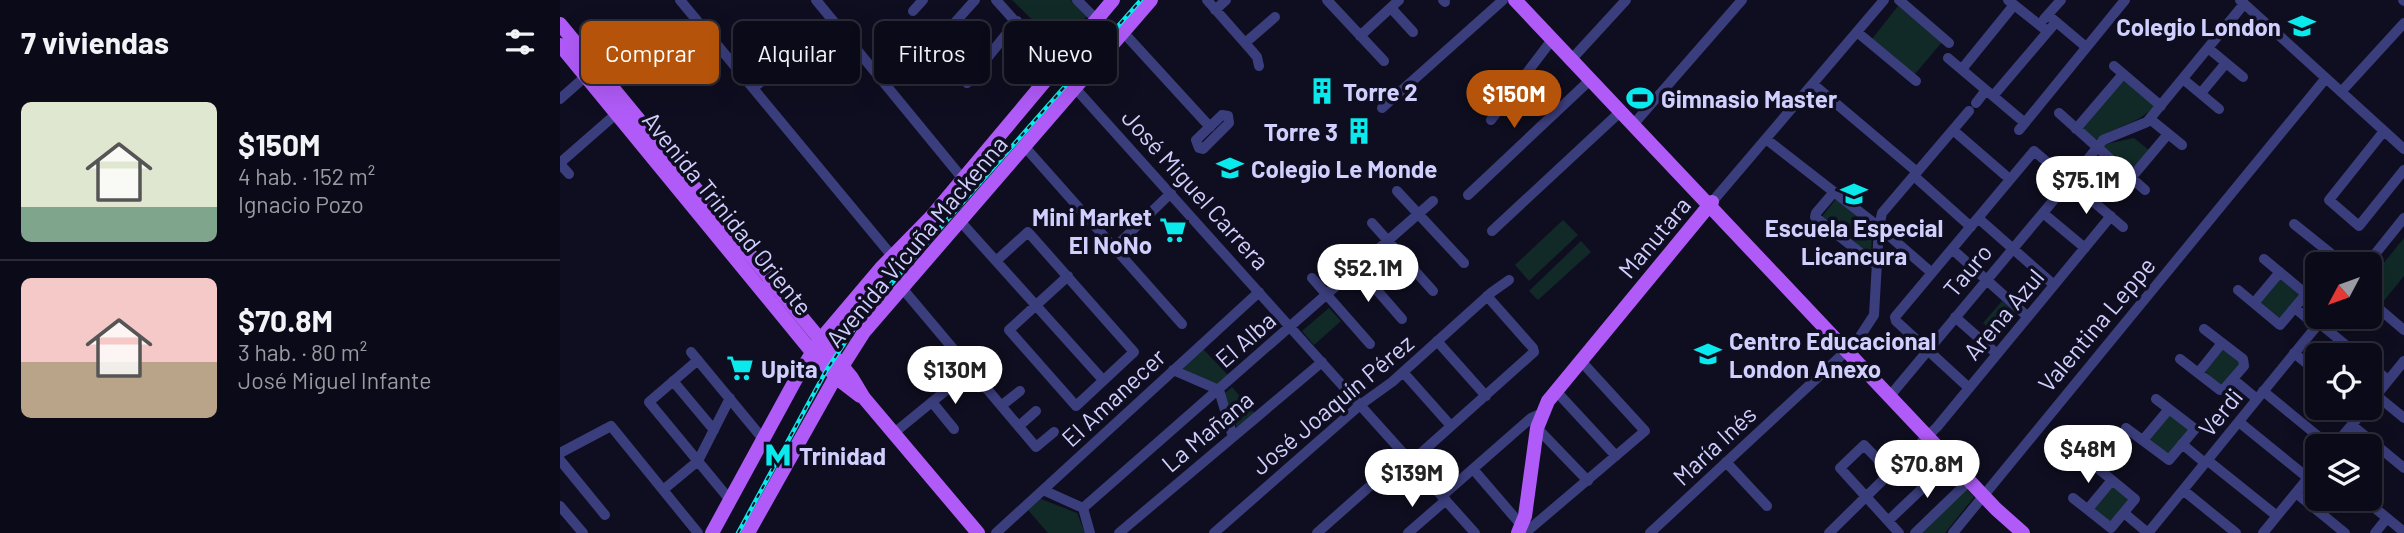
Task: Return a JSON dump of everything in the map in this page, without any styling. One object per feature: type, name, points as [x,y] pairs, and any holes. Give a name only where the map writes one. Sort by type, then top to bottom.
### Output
[{"type":"main road","name":"Avenida Vicuña Mackenna","points":[[748,533],[839,371],[864,332],[1151,0]]},
{"type":"main road","points":[[1515,0],[1619,113],[1634,124]]},
{"type":"main road","points":[[1520,0],[1572,59],[1984,492]]},
{"type":"main road","points":[[1096,19],[1110,2]]},
{"type":"main road","name":"Avenida Trinidad Oriente","points":[[560,24],[816,346]]},
{"type":"main road","name":"Avenida Trinidad Oriente","points":[[560,45],[581,70]]},
{"type":"main road","name":"Avenida Trinidad Oriente","points":[[592,84],[816,346],[839,371],[857,384],[864,398],[975,532]]},
{"type":"main road","points":[[712,533],[816,346],[892,256],[931,217],[1040,84]]},
{"type":"main road","name":"Manutara","points":[[1522,531],[1537,428],[1555,390],[1711,205]]},
{"type":"main road","points":[[1929,434],[1969,481],[2004,509],[2018,528]]},
{"type":"street","points":[[680,0],[892,256]]},
{"type":"street","points":[[816,0],[834,21]]},
{"type":"street","points":[[913,11],[923,0]]},
{"type":"street","points":[[956,21],[975,0]]},
{"type":"street","name":"José Miguel Carrera","points":[[996,0],[1017,21]]},
{"type":"street","points":[[1077,0],[1096,19]]},
{"type":"street","points":[[1207,0],[1257,57],[1259,66]]},
{"type":"street","points":[[1216,10],[1226,0]]},
{"type":"street","points":[[1382,108],[1503,0]]},
{"type":"street","points":[[1572,59],[1626,0]]},
{"type":"street","points":[[1634,124],[1742,0]]},
{"type":"street","name":"Manutara","points":[[1711,205],[1884,0]]},
{"type":"street","points":[[1899,0],[1949,43]]},
{"type":"street","name":"María Inés","points":[[1650,533],[1857,341],[1873,319],[1882,213],[1972,107],[1990,93],[2052,18],[2061,0]]},
{"type":"street","points":[[1948,58],[1990,93],[2022,127],[2125,0]]},
{"type":"street","points":[[1328,1],[1384,61]]},
{"type":"street","points":[[1962,69],[2011,2],[2043,28]]},
{"type":"street","points":[[2242,2],[2404,149]]},
{"type":"street","name":"Tauro","points":[[1891,394],[2103,141],[2150,119],[2242,2]]},
{"type":"street","points":[[1360,36],[1395,4],[1413,32]]},
{"type":"street","points":[[1245,43],[1275,17]]},
{"type":"street","points":[[2052,18],[2086,47]]},
{"type":"street","points":[[2341,92],[2404,23]]},
{"type":"street","points":[[1123,32],[1210,127]]},
{"type":"street","points":[[1857,32],[1916,81]]},
{"type":"street","points":[[990,53],[1004,36]]},
{"type":"street","points":[[1491,120],[1551,41]]},
{"type":"street","points":[[2208,48],[2243,77]]},
{"type":"street","points":[[860,53],[963,179]]},
{"type":"street","points":[[2201,93],[2226,63]]},
{"type":"street","points":[[2114,66],[2161,106]]},
{"type":"street","points":[[2076,129],[2123,74]]},
{"type":"street","name":"Valentina Leppe","points":[[1953,533],[2326,78]]},
{"type":"street","points":[[2183,79],[2219,109]]},
{"type":"street","points":[[560,99],[581,80]]},
{"type":"street","points":[[1468,195],[1589,81]]},
{"type":"street","points":[[1813,83],[1915,174],[1974,223],[2013,249],[2054,285]]},
{"type":"street","points":[[753,88],[758,84]]},
{"type":"street","name":"José Miguel Carrera","points":[[1076,86],[1475,533]]},
{"type":"street","points":[[1492,231],[1619,113]]},
{"type":"street","points":[[2059,113],[2145,190]]},
{"type":"street","points":[[569,174],[560,163],[616,114]]},
{"type":"street","points":[[2150,119],[2182,145]]},
{"type":"street","points":[[1953,130],[2005,175]]},
{"type":"street","points":[[2384,131],[2329,200],[2359,226],[2404,170]]},
{"type":"street","points":[[2131,178],[2168,134]]},
{"type":"street","points":[[1766,139],[1879,227],[1932,273]]},
{"type":"street","points":[[1024,146],[1182,324]]},
{"type":"street","points":[[1969,388],[1896,321],[1895,317],[2034,151],[2123,227]]},
{"type":"street","points":[[1397,191],[1464,263]]},
{"type":"street","points":[[1834,192],[1815,217],[1877,266]]},
{"type":"street","points":[[1114,248],[1171,193]]},
{"type":"street","name":"El Alba","points":[[1083,508],[1433,201]]},
{"type":"street","points":[[2043,212],[2085,248]]},
{"type":"street","name":"Arena Azul","points":[[1829,533],[1929,434],[2111,216]]},
{"type":"street","points":[[2377,252],[2404,218]]},
{"type":"street","points":[[960,221],[1103,380]]},
{"type":"street","points":[[1372,223],[1433,291]]},
{"type":"street","points":[[2294,224],[2329,252]]},
{"type":"street","points":[[996,261],[1028,232],[1068,276],[1134,352],[1076,406],[1009,330],[1068,276]]},
{"type":"street","points":[[1341,249],[1402,319]]},
{"type":"street","points":[[1952,249],[2028,317]]},
{"type":"street","points":[[2238,290],[2280,326],[2306,294],[2264,259]]},
{"type":"street","points":[[2254,303],[2280,272]]},
{"type":"street","points":[[1312,278],[1370,344]]},
{"type":"street","name":"José Joaquín Pérez","points":[[1214,533],[1360,405],[1403,372],[1487,296],[1510,280]]},
{"type":"street","points":[[902,288],[1036,447],[1054,432]]},
{"type":"street","name":"El Amanecer","points":[[996,533],[1259,292]]},
{"type":"street","points":[[1317,533],[1451,426],[1534,351],[1487,296]]},
{"type":"street","points":[[2294,308],[2305,314]]},
{"type":"street","points":[[2382,311],[2404,330]]},
{"type":"street","points":[[1955,317],[1997,354]]},
{"type":"street","points":[[2180,359],[2220,390],[2233,379],[2245,362],[2204,329]]},
{"type":"street","name":"Verdi","points":[[2151,532],[2314,329]]},
{"type":"street","points":[[2328,329],[2344,343]]},
{"type":"street","points":[[1437,341],[1486,396]]},
{"type":"street","points":[[2198,373],[2222,343]]},
{"type":"street","points":[[894,433],[932,402],[982,351]]},
{"type":"street","points":[[2294,353],[2305,362]]},
{"type":"street","points":[[730,500],[649,402],[673,381],[695,356],[763,439]]},
{"type":"street","points":[[1472,469],[1522,531],[1588,481],[1645,431],[1580,360]]},
{"type":"street","points":[[2382,387],[2404,361]]},
{"type":"street","name":"La Mañana","points":[[1119,533],[1322,362]]},
{"type":"street","points":[[1173,370],[1219,390],[1233,437]]},
{"type":"street","points":[[1403,372],[1451,426]]},
{"type":"street","points":[[2382,375],[2388,380]]},
{"type":"street","points":[[2233,379],[2315,434]]},
{"type":"street","points":[[673,381],[714,430]]},
{"type":"street","points":[[1555,390],[1616,456]]},
{"type":"street","points":[[1001,406],[1020,391]]},
{"type":"street","points":[[663,490],[698,461],[730,398]]},
{"type":"street","points":[[2126,428],[2169,460],[2194,429],[2156,398]]},
{"type":"street","points":[[932,402],[954,429]]},
{"type":"street","points":[[2143,440],[2169,409]]},
{"type":"street","points":[[2382,410],[2404,418]]},
{"type":"street","points":[[1019,426],[1037,411]]},
{"type":"street","points":[[1408,533],[1472,469],[1531,418],[1542,413]]},
{"type":"street","points":[[2343,434],[2356,420]]},
{"type":"street","points":[[2239,422],[2305,476]]},
{"type":"street","points":[[2352,425],[2404,468]]},
{"type":"street","points":[[560,453],[611,426],[698,533]]},
{"type":"street","points":[[1537,428],[1588,481]]},
{"type":"street","points":[[2182,444],[2277,516]]},
{"type":"street","points":[[1891,473],[1864,445],[1840,468],[1899,533]]},
{"type":"street","points":[[560,460],[605,514]]},
{"type":"street","points":[[1726,461],[1767,506]]},
{"type":"street","points":[[1888,521],[1951,461]]},
{"type":"street","points":[[2073,498],[2111,528],[2135,499],[2095,466]]},
{"type":"street","points":[[2088,509],[2112,480]]},
{"type":"street","points":[[1915,533],[1969,481]]},
{"type":"street","points":[[2265,532],[2305,482]]},
{"type":"street","points":[[1044,490],[1083,508],[1090,533]]},
{"type":"street","points":[[2183,490],[2236,533]]},
{"type":"street","points":[[2296,493],[2345,533]]},
{"type":"street","points":[[560,506],[583,533]]},
{"type":"street","points":[[2379,511],[2404,532]]},
{"type":"street","points":[[2124,513],[2151,532]]},
{"type":"street","points":[[2375,533],[2388,518]]},
{"type":"green space","points":[[1012,0],[1071,0],[1087,16],[1082,21],[1033,21]]},
{"type":"green space","points":[[1898,6],[1942,42],[1915,74],[1872,39]]},
{"type":"green space","points":[[2123,79],[2155,105],[2142,117],[2095,140],[2082,129]]},
{"type":"green space","points":[[2134,138],[2150,151],[2131,173],[2102,149],[2106,144]]},
{"type":"green space","points":[[1836,199],[1872,227],[1871,258],[1821,218]]},
{"type":"green space","points":[[1563,220],[1578,235],[1529,281],[1515,265]]},
{"type":"green space","points":[[2404,238],[2404,276],[2382,303],[2382,265]]},
{"type":"green space","points":[[1581,241],[1591,252],[1538,300],[1529,291]]},
{"type":"green space","points":[[2281,276],[2302,295],[2279,321],[2258,303]]},
{"type":"green space","points":[[2002,301],[2016,313],[1997,335],[1983,323]]},
{"type":"green space","points":[[1329,308],[1341,321],[1314,345],[1302,331]]},
{"type":"green space","points":[[1202,348],[1228,375],[1215,385],[1180,367]]},
{"type":"green space","points":[[2222,349],[2242,364],[2220,386],[2205,371]]},
{"type":"green space","points":[[1232,387],[1256,415],[1238,430],[1224,394]]},
{"type":"green space","points":[[2169,412],[2191,430],[2169,457],[2147,439]]},
{"type":"green space","points":[[2112,483],[2132,499],[2111,525],[2091,509]]},
{"type":"green space","points":[[1965,487],[1974,497],[1945,533],[1917,533]]},
{"type":"green space","points":[[1041,499],[1077,513],[1085,533],[1048,533],[1028,510]]},
{"type":"railway","points":[[738,533],[826,371],[861,318],[1141,0]]},
{"type":"place","name":"Colegio London","points":[[2302,26]]},
{"type":"place","name":"Torre 2","points":[[1322,91]]},
{"type":"place","name":"Gimnasio Master","points":[[1640,98]]},
{"type":"place","name":"Torre 3","points":[[1359,131]]},
{"type":"place","name":"Colegio Le Monde","points":[[1230,168]]},
{"type":"place","name":"Escuela Especial Licancura","points":[[1854,194]]},
{"type":"place","name":"Mini Market El NoNo","points":[[1173,230]]},
{"type":"place","name":"Centro Educacional London Anexo","points":[[1708,354]]},
{"type":"place","name":"Upita","points":[[740,368]]},
{"type":"place","name":"Trinidad","points":[[778,455]]}]
